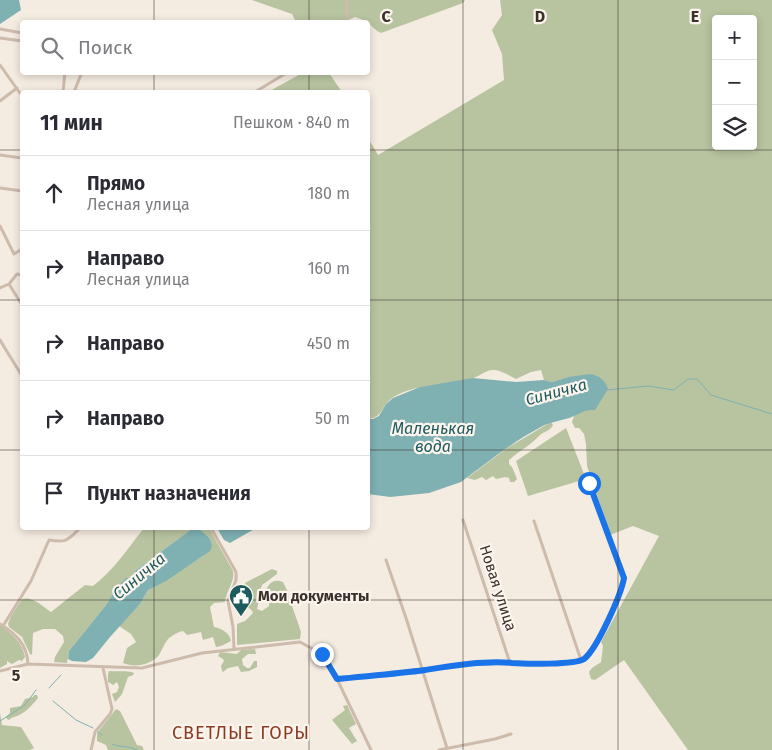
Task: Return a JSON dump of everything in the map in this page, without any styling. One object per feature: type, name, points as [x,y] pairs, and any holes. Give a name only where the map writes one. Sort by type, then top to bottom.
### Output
[{"type":"street","points":[[347,0],[347,20]]},
{"type":"street","points":[[0,29],[20,33]]},
{"type":"street","points":[[0,38],[20,41]]},
{"type":"street","points":[[0,65],[20,93]]},
{"type":"street","points":[[63,90],[65,75]]},
{"type":"street","points":[[75,90],[81,75]]},
{"type":"street","points":[[258,90],[283,75]]},
{"type":"street","points":[[0,101],[17,88]]},
{"type":"street","points":[[0,155],[20,158]]},
{"type":"street","points":[[0,188],[20,191]]},
{"type":"street","points":[[0,226],[14,254],[20,250]]},
{"type":"street","points":[[0,288],[9,284],[17,274],[20,275]]},
{"type":"street","points":[[9,284],[20,302]]},
{"type":"street","points":[[0,340],[20,373]]},
{"type":"street","points":[[337,679],[458,665],[544,664],[584,659],[608,621],[622,590],[624,578],[589,483]]},
{"type":"street","name":"Новая улица","points":[[463,520],[510,663]]},
{"type":"street","points":[[534,520],[579,661]]},
{"type":"street","points":[[28,664],[28,656],[22,642],[15,634],[2,625],[31,581],[49,540],[61,542],[67,540],[78,530]]},
{"type":"street","points":[[212,530],[236,572],[236,580],[228,601],[234,627],[234,648]]},
{"type":"street","points":[[386,560],[447,748]]},
{"type":"street","points":[[0,671],[28,664],[103,668],[149,667],[202,653],[300,642],[322,654],[337,679],[371,750]]},
{"type":"street","points":[[91,750],[95,732],[112,709],[103,668]]},
{"type":"street","points":[[439,750],[511,734]]},
{"type":"green space","points":[[252,0],[465,0],[463,3],[381,33],[370,25],[370,20],[355,17],[348,20],[295,20],[292,14]]},
{"type":"green space","points":[[500,0],[772,0],[772,750],[688,750],[624,660],[595,680],[591,679],[589,672],[601,662],[603,646],[601,642],[659,536],[633,526],[610,535],[587,466],[584,434],[579,428],[575,428],[572,422],[574,416],[582,410],[568,377],[552,382],[544,380],[541,370],[531,372],[516,379],[500,371],[491,370],[470,379],[420,387],[400,393],[388,401],[377,416],[370,419],[370,141],[378,155],[504,80],[502,54],[492,30],[502,15]]},
{"type":"green space","points":[[299,75],[330,75],[341,90],[272,90]]},
{"type":"green space","points":[[551,422],[553,425],[550,429],[509,460],[509,464],[517,479],[514,482],[510,482],[509,478],[505,477],[496,479],[493,476],[486,480],[482,477],[475,480],[467,478],[507,448]]},
{"type":"green space","points":[[566,428],[586,479],[528,496],[516,461]]},
{"type":"green space","points":[[142,530],[190,530],[135,571],[132,578],[116,589],[106,605],[69,651],[67,663],[54,662],[64,642],[63,636],[55,629],[43,629],[33,633],[32,655],[30,654],[22,637],[9,627],[8,624],[22,599],[34,600],[51,612],[85,585],[93,586],[101,580]]},
{"type":"green space","points":[[200,530],[210,530],[233,571],[233,579],[225,602],[214,603],[210,607],[214,627],[225,631],[231,641],[216,647],[213,637],[203,640],[201,632],[187,635],[183,631],[169,638],[159,655],[152,661],[137,665],[123,663],[127,648],[136,642],[131,634],[119,626],[140,604],[148,590],[203,556],[207,536]]},
{"type":"green space","points":[[272,569],[277,571],[277,574],[262,585],[260,592],[262,600],[258,604],[257,609],[262,611],[269,606],[264,593],[269,585],[273,581],[283,582],[289,594],[289,603],[291,603],[301,632],[300,639],[237,645],[237,624],[245,621],[253,613],[241,602],[248,594],[245,583]]},
{"type":"green space","points":[[0,625],[19,643],[25,657],[22,661],[19,660],[12,664],[7,661],[7,664],[0,668]]},
{"type":"green space","points":[[255,649],[256,654],[248,654],[242,659],[243,665],[247,668],[250,668],[254,661],[257,661],[257,667],[241,672],[238,666],[222,671],[221,666],[224,661],[218,656],[220,652],[237,654],[241,650]]},
{"type":"green space","points":[[109,671],[134,673],[128,677],[122,694],[115,702],[112,694],[117,692],[119,687],[117,682],[113,685],[108,682]]},
{"type":"green space","points":[[37,695],[38,698],[28,709],[9,720],[7,719],[10,708],[21,706],[25,699]]},
{"type":"green space","points":[[347,705],[356,724],[349,728],[357,741],[352,744],[332,720],[345,710],[343,706]]},
{"type":"green space","points":[[116,709],[120,711],[137,745],[142,746],[144,750],[108,750],[106,745],[97,741],[97,733]]},
{"type":"green space","points":[[0,713],[2,725],[21,727],[34,748],[30,750],[0,750]]},
{"type":"water","points":[[0,0],[19,0],[21,10],[0,24]]},
{"type":"water","name":"Маленькая вода","points":[[590,374],[602,379],[608,389],[595,410],[588,410],[541,427],[510,446],[461,482],[429,493],[390,497],[370,494],[370,419],[379,416],[386,404],[393,398],[420,387],[473,378],[516,382],[544,380],[552,382],[568,377]]},
{"type":"water","points":[[190,530],[200,530],[211,541],[210,551],[166,581],[148,590],[140,604],[93,658],[86,662],[68,659],[69,651],[106,605],[116,589],[126,578],[132,578],[135,571]]},
{"type":"water","points":[[218,530],[253,530],[230,543],[224,540]]},
{"type":"waterway","name":"Синичка","points":[[607,390],[648,386],[674,390],[688,379],[697,379],[711,395],[772,414]]},
{"type":"waterway","name":"Синичка","points":[[49,688],[61,675]]},
{"type":"waterway","name":"Синичка","points":[[0,721],[25,705],[36,690]]},
{"type":"waterway","points":[[53,701],[76,720],[93,728]]},
{"type":"waterway","points":[[98,732],[102,735]]},
{"type":"waterway","points":[[112,744],[137,750]]},
{"type":"place","name":"Мои документы","points":[[241,617]]},
{"type":"district","name":"СВЕТЛЫЕ ГОРЫ","points":[[241,733]]},
{"type":"route","points":[[322,654],[332,667],[337,679],[458,665],[544,664],[584,659],[608,621],[622,590],[624,578],[589,483]]}]
